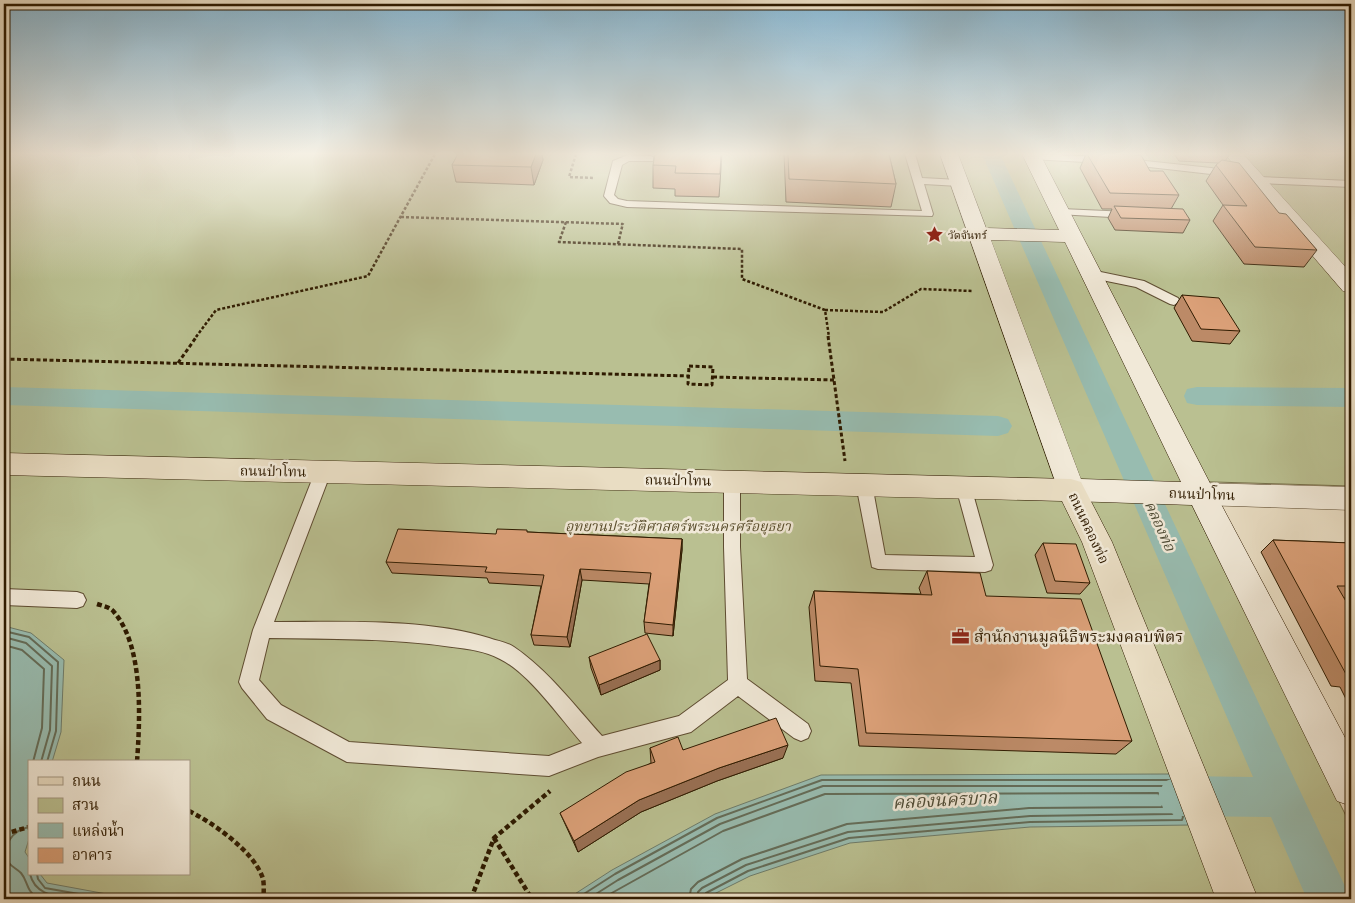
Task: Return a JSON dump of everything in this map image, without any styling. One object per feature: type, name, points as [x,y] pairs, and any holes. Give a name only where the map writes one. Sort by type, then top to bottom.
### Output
[{"type":"main road","name":"ถนนป่าโทน","points":[[4,464],[1085,490]]},
{"type":"main road","name":"ถนนคลองท่อ","points":[[1085,490],[1097,542],[1237,899]]},
{"type":"street","name":"ถนนคลองท่อ","points":[[966,196],[985,234],[1000,292],[1085,490]]},
{"type":"street","points":[[1053,196],[1061,212],[1067,236],[1091,274],[1193,494],[1351,788]]},
{"type":"street","points":[[1272,196],[1351,286]]},
{"type":"street","points":[[985,234],[1067,236]]},
{"type":"street","name":"ถนนป่าโทน","points":[[1085,490],[1351,499]]},
{"type":"lane","points":[[609,196],[614,201],[627,204],[928,214],[923,196]]},
{"type":"lane","points":[[1061,212],[1145,215]]},
{"type":"lane","points":[[1091,274],[1140,284],[1174,301]]},
{"type":"lane","points":[[323,472],[262,630],[249,682],[274,712],[347,752],[549,766],[598,747],[684,725],[738,684]]},
{"type":"lane","points":[[732,481],[732,548],[738,684]]},
{"type":"lane","points":[[864,484],[878,562],[985,564],[964,487]]},
{"type":"lane","points":[[4,597],[77,600]]},
{"type":"lane","points":[[262,630],[369,630],[428,635],[475,642],[506,652],[539,678],[598,747]]},
{"type":"lane","points":[[738,684],[801,731]]},
{"type":"path","points":[[178,363],[216,310],[368,276],[413,196]]},
{"type":"path","points":[[618,244],[627,204]]},
{"type":"path","points":[[401,217],[622,224]]},
{"type":"path","points":[[566,222],[559,242],[742,249],[742,279],[825,310],[884,312],[921,289],[1000,292]]},
{"type":"path","points":[[825,310],[842,438]]},
{"type":"path","points":[[4,359],[689,376]]},
{"type":"path","points":[[689,366],[713,367],[713,377],[712,385],[688,384],[689,366]]},
{"type":"path","points":[[713,377],[834,380]]},
{"type":"path","points":[[77,600],[98,604],[113,610],[129,636],[135,660],[139,734],[137,760]]},
{"type":"path","points":[[470,899],[494,838],[555,787],[549,766]]},
{"type":"path","points":[[190,811],[202,817],[242,850],[262,875],[264,899]]},
{"type":"path","points":[[4,834],[28,826]]},
{"type":"path","points":[[494,838],[532,899]]},
{"type":"green space","name":"อุทยานประวัติศาสตร์พระนครศรีอยุธยา","points":[[4,196],[1351,196],[1351,486],[1180,481],[1351,826],[1351,899],[4,899]]},
{"type":"water","points":[[4,626],[31,633],[64,660],[61,732],[53,760],[28,760],[28,842],[25,852],[28,856],[28,876],[42,876],[47,883],[134,899],[4,899]]},
{"type":"water","points":[[1173,774],[1192,825],[1030,827],[850,843],[750,876],[704,899],[567,899],[612,870],[715,814],[821,775]]},
{"type":"building","points":[[1240,196],[1266,196],[1279,213],[1286,214],[1317,250],[1255,247],[1223,205],[1247,206]]},
{"type":"building","points":[[1114,206],[1183,209],[1190,220],[1121,218]]},
{"type":"building","points":[[1182,295],[1219,298],[1240,331],[1201,329]]},
{"type":"building","points":[[398,529],[496,534],[497,529],[527,530],[527,532],[682,539],[673,625],[644,622],[651,573],[580,569],[567,637],[531,635],[544,575],[485,572],[487,567],[386,562]]},
{"type":"building","points":[[1273,540],[1351,543],[1351,586],[1337,586],[1351,610],[1351,676],[1347,676]]},
{"type":"building","points":[[1043,543],[1076,544],[1090,583],[1055,581]]},
{"type":"building","points":[[927,571],[980,573],[986,596],[1081,599],[1132,741],[866,733],[858,669],[820,666],[814,591],[932,595]]},
{"type":"building","points":[[647,634],[660,660],[599,685],[589,657]]},
{"type":"building","points":[[776,718],[788,745],[719,768],[639,800],[574,841],[560,813],[626,772],[655,762],[650,748],[678,737],[683,750]]},
{"type":"waterway","name":"คลองท่อ","points":[[1010,196],[1283,797]]},
{"type":"waterway","points":[[4,396],[998,426]]},
{"type":"waterway","points":[[1197,396],[1351,398]]},
{"type":"waterway","name":"คลองนครบาล","points":[[1178,796],[1283,797]]},
{"type":"waterway","name":"คลองท่อ","points":[[1283,797],[1329,899]]},
{"type":"place","name":"วัดจันทร์","points":[[934,235]]},
{"type":"place","name":"สำนักงานมูลนิธิพระมงคลบพิตร","points":[[960,636]]}]
